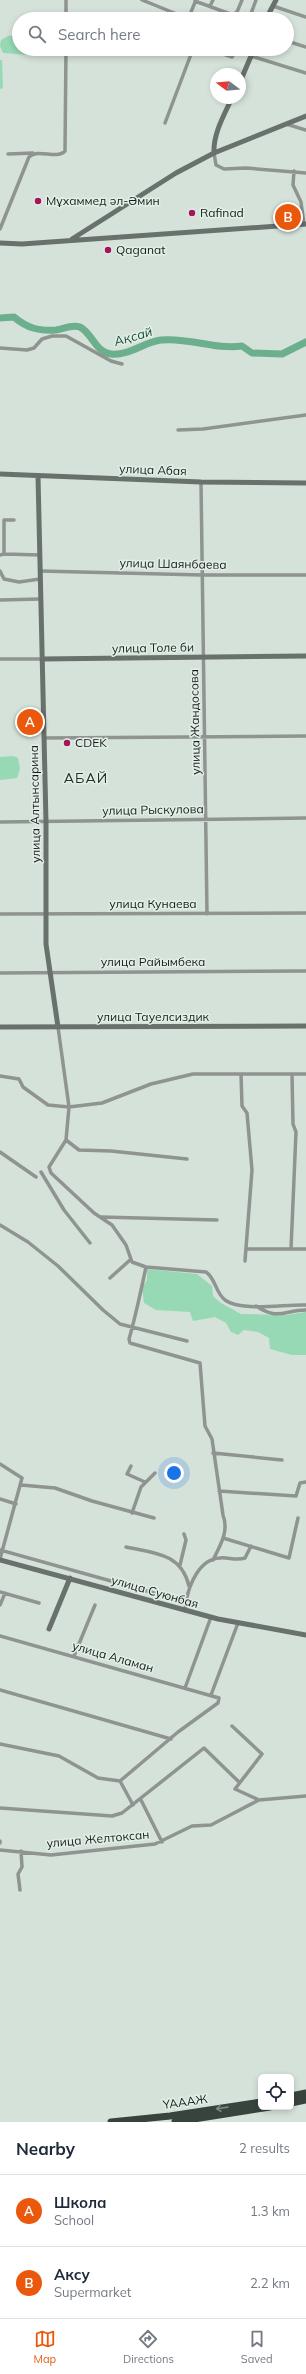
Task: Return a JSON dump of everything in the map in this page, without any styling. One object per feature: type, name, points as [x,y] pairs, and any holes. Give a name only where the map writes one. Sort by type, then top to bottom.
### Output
[{"type":"highway","points":[[294,2095],[306,2093]]},
{"type":"highway","points":[[294,2102],[306,2100]]},
{"type":"highway","name":"ҮАААЖ","points":[[111,2122],[170,2116],[258,2102]]},
{"type":"highway","name":"ҮАААЖ","points":[[175,2122],[258,2109]]},
{"type":"street","points":[[66,0],[66,12]]},
{"type":"street","points":[[142,0],[172,12]]},
{"type":"street","points":[[192,12],[196,0],[226,12]]},
{"type":"street","points":[[210,6],[213,0]]},
{"type":"street","points":[[237,12],[241,0]]},
{"type":"street","points":[[252,12],[256,0]]},
{"type":"street","points":[[270,12],[276,0]]},
{"type":"street","points":[[273,6],[291,12]]},
{"type":"street","points":[[294,13],[306,17]]},
{"type":"street","points":[[294,43],[306,47]]},
{"type":"street","points":[[8,154],[60,154],[65,151],[66,56]]},
{"type":"street","points":[[165,123],[190,56]]},
{"type":"street","points":[[246,68],[251,56],[306,72]]},
{"type":"street","points":[[229,104],[217,130],[214,145],[216,165],[224,169],[294,171],[306,173]]},
{"type":"street","points":[[71,240],[176,172],[214,153],[306,116]]},
{"type":"street","points":[[286,124],[306,130]]},
{"type":"street","points":[[0,229],[25,165],[34,153]]},
{"type":"street","points":[[0,243],[22,244],[305,225],[301,202],[293,184],[294,171]]},
{"type":"street","points":[[0,348],[27,350],[34,348],[42,339],[52,336],[66,336],[111,361],[122,364]]},
{"type":"street","points":[[178,430],[203,429],[306,415]]},
{"type":"street","name":"улица Абая","points":[[0,474],[201,482],[306,483]]},
{"type":"street","name":"улица Алтынсарина","points":[[38,476],[46,822],[46,914],[49,973],[69,1107],[66,1140]]},
{"type":"street","name":"улица Жандосова","points":[[201,482],[203,657],[206,737],[207,914]]},
{"type":"street","points":[[14,520],[4,520],[2,555],[40,555]]},
{"type":"street","points":[[0,571],[4,579],[19,582],[40,579]]},
{"type":"street","name":"улица Шаянбаева","points":[[40,571],[202,575],[306,575]]},
{"type":"street","points":[[0,600],[40,599]]},
{"type":"street","name":"улица Толе би","points":[[0,658],[42,659],[306,656]]},
{"type":"street","points":[[44,738],[306,736]]},
{"type":"street","name":"улица Рыскулова","points":[[0,822],[306,818]]},
{"type":"street","name":"улица Кунаева","points":[[0,914],[306,913]]},
{"type":"street","name":"улица Райымбека","points":[[0,973],[306,971]]},
{"type":"street","name":"улица Тауелсиздик","points":[[0,1027],[306,1026]]},
{"type":"street","points":[[0,1076],[19,1079],[23,1087],[48,1105],[69,1107],[102,1104],[151,1084],[193,1074],[306,1074]]},
{"type":"street","points":[[241,1074],[242,1106],[247,1113],[252,1170],[245,1261]]},
{"type":"street","points":[[291,1249],[296,1132],[293,1124],[292,1074]]},
{"type":"street","points":[[130,1260],[126,1245],[118,1232],[51,1173],[49,1167],[66,1140],[79,1150],[112,1151],[187,1159]]},
{"type":"street","points":[[0,1152],[36,1177]]},
{"type":"street","points":[[41,1172],[64,1210],[90,1243]]},
{"type":"street","points":[[101,1217],[217,1220]]},
{"type":"street","points":[[0,1225],[28,1242],[58,1266],[113,1320],[132,1327],[188,1340]]},
{"type":"street","points":[[246,1249],[306,1249]]},
{"type":"street","points":[[130,1260],[146,1267],[202,1271],[209,1274],[225,1300],[246,1307],[306,1305]]},
{"type":"street","points":[[110,1278],[130,1260]]},
{"type":"street","points":[[146,1267],[145,1279],[140,1290],[129,1339],[130,1343],[200,1363],[205,1426],[212,1439],[219,1491],[226,1522],[226,1533],[213,1560]]},
{"type":"street","points":[[256,1306],[268,1312],[281,1315],[306,1310]]},
{"type":"street","points":[[213,1452],[282,1460]]},
{"type":"street","points":[[0,1464],[20,1475],[22,1478],[0,1559]]},
{"type":"street","points":[[131,1466],[127,1474],[145,1482]]},
{"type":"street","points":[[132,1512],[138,1492],[145,1482],[155,1473]]},
{"type":"street","points":[[219,1491],[296,1496],[298,1485],[306,1482]]},
{"type":"street","points":[[21,1485],[55,1488],[92,1501],[154,1518]]},
{"type":"street","points":[[0,1499],[16,1504]]},
{"type":"street","points":[[223,1538],[289,1558],[298,1518]]},
{"type":"street","points":[[180,1565],[186,1540],[184,1534]]},
{"type":"street","points":[[184,1611],[189,1586],[201,1568],[219,1558],[244,1558],[251,1546]]},
{"type":"street","points":[[126,1547],[166,1555],[180,1565],[189,1586]]},
{"type":"street","points":[[1,1551],[186,1602]]},
{"type":"street","name":"улица Суюнбая","points":[[0,1559],[184,1611],[238,1623],[306,1635]]},
{"type":"street","points":[[49,1629],[70,1578]]},
{"type":"street","points":[[0,1592],[39,1603]]},
{"type":"street","points":[[0,1605],[5,1593]]},
{"type":"street","points":[[74,1656],[95,1605]]},
{"type":"street","points":[[185,1688],[211,1617]]},
{"type":"street","points":[[211,1696],[238,1623]]},
{"type":"street","name":"улица Аламан","points":[[0,1636],[220,1699],[218,1703],[171,1739]]},
{"type":"street","points":[[0,1690],[171,1739]]},
{"type":"street","points":[[232,1726],[262,1755],[239,1782],[235,1790],[259,1800]]},
{"type":"street","points":[[0,1744],[59,1756],[98,1778],[120,1781],[171,1739]]},
{"type":"street","points":[[0,1808],[112,1816],[122,1813],[141,1800],[204,1748],[239,1782]]},
{"type":"street","points":[[120,1781],[133,1805]]},
{"type":"street","name":"улица Желтоксан","points":[[0,1850],[51,1855],[162,1842],[192,1826],[211,1825],[259,1800],[306,1796]]},
{"type":"street","points":[[141,1800],[162,1842]]},
{"type":"street","points":[[20,1890],[18,1874],[22,1867],[21,1852]]},
{"type":"green space","points":[[12,36],[12,54],[3,53],[0,46],[1,40]]},
{"type":"green space","points":[[0,60],[2,60],[3,88],[0,89]]},
{"type":"green space","points":[[13,756],[18,758],[20,769],[17,778],[0,780],[0,757]]},
{"type":"green space","points":[[147,1269],[197,1274],[212,1286],[213,1296],[221,1303],[241,1314],[286,1315],[306,1312],[306,1355],[292,1355],[270,1349],[269,1338],[258,1332],[244,1330],[238,1335],[231,1332],[226,1323],[215,1317],[193,1321],[190,1312],[156,1310],[144,1303],[142,1288],[147,1280]]},
{"type":"waterway","name":"Ақсай","points":[[0,318],[14,317],[28,326],[44,330],[56,330],[74,326],[80,327],[88,334],[98,347],[106,353],[111,354],[124,353],[161,340],[182,340],[232,347],[242,346],[252,353],[282,354],[306,342]]},
{"type":"place","name":"Мұхаммед әл-Әмин","points":[[38,201]]},
{"type":"place","name":"Rafinad","points":[[192,213]]},
{"type":"place","name":"Аксу","points":[[288,217]]},
{"type":"place","name":"Qaganat","points":[[108,250]]},
{"type":"place","name":"Школа","points":[[30,722]]},
{"type":"place","name":"CDEK","points":[[67,743]]},
{"type":"district","name":"АБАЙ","points":[[86,778]]}]
